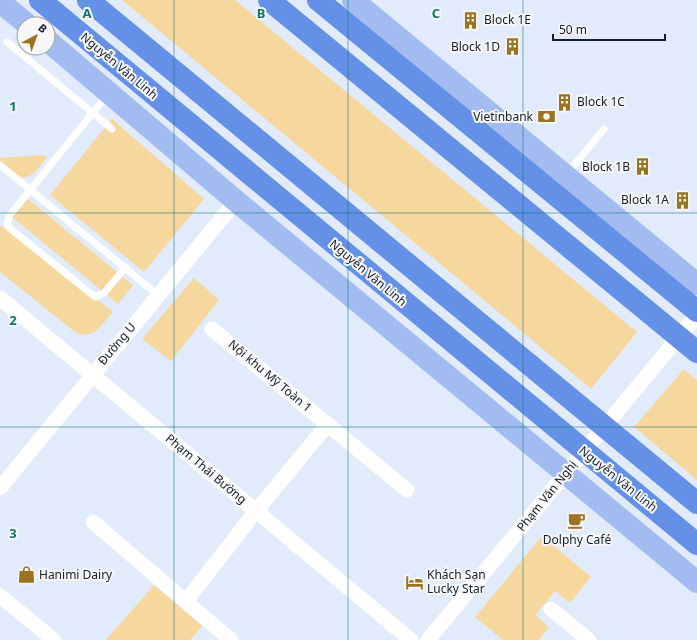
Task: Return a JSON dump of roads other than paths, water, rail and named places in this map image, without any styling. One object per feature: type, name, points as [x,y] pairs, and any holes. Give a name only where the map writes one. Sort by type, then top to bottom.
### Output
[{"type":"highway","name":"Nguyễn Văn Linh","points":[[40,0],[254,179],[697,544]]},
{"type":"highway","points":[[88,0],[697,503]]},
{"type":"highway","points":[[269,0],[697,352]]},
{"type":"highway","points":[[318,0],[697,311]]},
{"type":"main road","points":[[353,0],[697,284]]},
{"type":"main road","points":[[0,2],[17,16]]},
{"type":"main road","points":[[56,48],[110,92],[236,201],[697,582]]},
{"type":"main road","points":[[236,201],[254,179]]},
{"type":"street","name":"Đường U","points":[[0,488],[236,201]]},
{"type":"street","name":"Phạm Thái Bường","points":[[0,298],[411,640]]},
{"type":"street","name":"Phạm Văn Nghị","points":[[428,640],[697,315]]},
{"type":"street","name":"Nội khu Mỹ Toàn 1","points":[[212,329],[407,490]]},
{"type":"street","points":[[186,601],[256,511],[328,424]]},
{"type":"street","points":[[93,522],[231,640]]},
{"type":"street","points":[[0,596],[54,640]]},
{"type":"street","points":[[551,609],[589,640]]},
{"type":"lane","points":[[7,42],[112,129]]},
{"type":"lane","points":[[110,92],[9,216],[7,226],[95,297],[104,293],[126,267]]},
{"type":"lane","points":[[566,176],[604,129]]},
{"type":"lane","points":[[0,165],[126,267],[158,295]]},
{"type":"place","name":"Block 1E","points":[[471,20]]},
{"type":"place","name":"Block 1D","points":[[513,47]]},
{"type":"place","name":"Block 1C","points":[[564,102]]},
{"type":"place","name":"Vietinbank","points":[[546,117]]},
{"type":"place","name":"Block 1B","points":[[643,167]]},
{"type":"place","name":"Block 1A","points":[[682,200]]},
{"type":"place","name":"Dolphy Café","points":[[577,521]]},
{"type":"place","name":"Hanimi Dairy","points":[[26,575]]},
{"type":"place","name":"Khách Sạn Lucky Star","points":[[414,582]]}]
